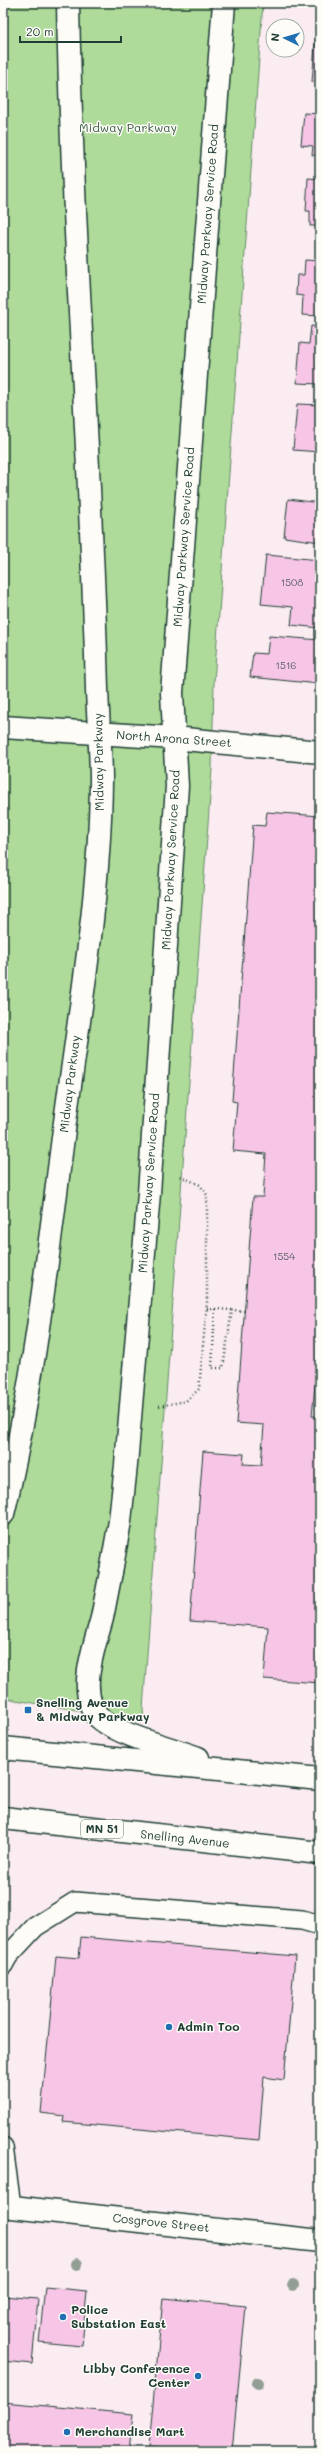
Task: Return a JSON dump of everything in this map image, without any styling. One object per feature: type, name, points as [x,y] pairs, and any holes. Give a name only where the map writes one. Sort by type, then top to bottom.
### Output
[{"type":"street","name":"Midway Parkway","points":[[3,1514],[15,1462],[30,1375],[87,953],[99,846],[101,778],[96,600],[72,133],[68,3]]},
{"type":"street","name":"Midway Parkway Service Road","points":[[224,3],[172,693],[177,786],[149,1193],[120,1521],[111,1572],[89,1670],[89,1692],[96,1714],[119,1730],[230,1770]]},
{"type":"street","name":"North Arona Street","points":[[3,727],[174,738],[320,752]]},
{"type":"street","points":[[3,1748],[320,1779]]},
{"type":"street","name":"Snelling Avenue","points":[[3,1818],[320,1854]]},
{"type":"street","points":[[200,1840],[320,1863]]},
{"type":"street","name":"Cosgrove Street","points":[[7,2206],[320,2241]]},
{"type":"lane","points":[[3,1965],[8,1956],[34,1926],[75,1902],[302,1920],[320,1925]]},
{"type":"lane","points":[[3,2147],[7,2206]]},
{"type":"path","points":[[158,1406],[186,1402],[199,1389],[207,1308],[207,1194],[200,1185],[176,1175]]},
{"type":"path","points":[[207,1308],[244,1311]]},
{"type":"path","points":[[215,1309],[212,1368],[223,1368],[232,1310]]},
{"type":"green space","name":"Midway Parkway","points":[[3,3],[263,3],[214,682],[212,769],[143,1709],[144,1721],[3,1698]]},
{"type":"building","points":[[316,34],[320,34],[320,83],[312,82]]},
{"type":"building","points":[[304,113],[320,114],[320,156],[312,155],[313,146],[301,145]]},
{"type":"building","points":[[308,178],[320,179],[320,226],[310,226],[310,211],[306,211]]},
{"type":"building","points":[[305,260],[320,261],[320,316],[302,315],[303,296],[296,295],[297,275],[304,275]]},
{"type":"building","points":[[311,326],[320,327],[320,384],[297,383],[300,343],[309,344]]},
{"type":"building","points":[[297,404],[320,405],[320,452],[293,450]]},
{"type":"building","points":[[288,499],[320,503],[320,542],[284,537]]},
{"type":"building","points":[[266,555],[320,560],[320,628],[291,625],[293,607],[261,604]]},
{"type":"building","points":[[269,636],[320,640],[319,684],[250,677],[253,653],[267,654]]},
{"type":"building","points":[[267,812],[320,816],[320,1067],[317,1111],[320,1111],[320,1335],[312,1416],[320,1417],[320,1683],[264,1679],[268,1627],[190,1621],[203,1451],[244,1454],[243,1464],[261,1465],[264,1425],[236,1423],[253,1197],[263,1197],[266,1154],[233,1151],[237,1102],[232,1101],[253,825],[265,826]]},
{"type":"building","name":"Admin Too","points":[[81,1937],[295,1956],[284,2080],[264,2077],[259,2140],[63,2122],[64,2116],[41,2113],[56,1956],[79,1958]]},
{"type":"building","name":"Police Substation East","points":[[45,2287],[87,2291],[82,2346],[39,2342]]},
{"type":"building","points":[[3,2296],[38,2299],[32,2364],[3,2361]]},
{"type":"building","name":"Libby Conference Center","points":[[163,2298],[246,2306],[232,2451],[196,2451],[149,2446]]},
{"type":"building","name":"Merchandise Mart","points":[[3,2402],[133,2414],[129,2451],[3,2451]]},
{"type":"place","name":"Snelling Avenue & Midway Parkway","points":[[28,1710]]},
{"type":"place","name":"Admin Too","points":[[169,2027]]},
{"type":"place","name":"Police Substation East","points":[[63,2317]]},
{"type":"place","name":"Libby Conference Center","points":[[198,2376]]},
{"type":"place","name":"Merchandise Mart","points":[[67,2432]]}]
